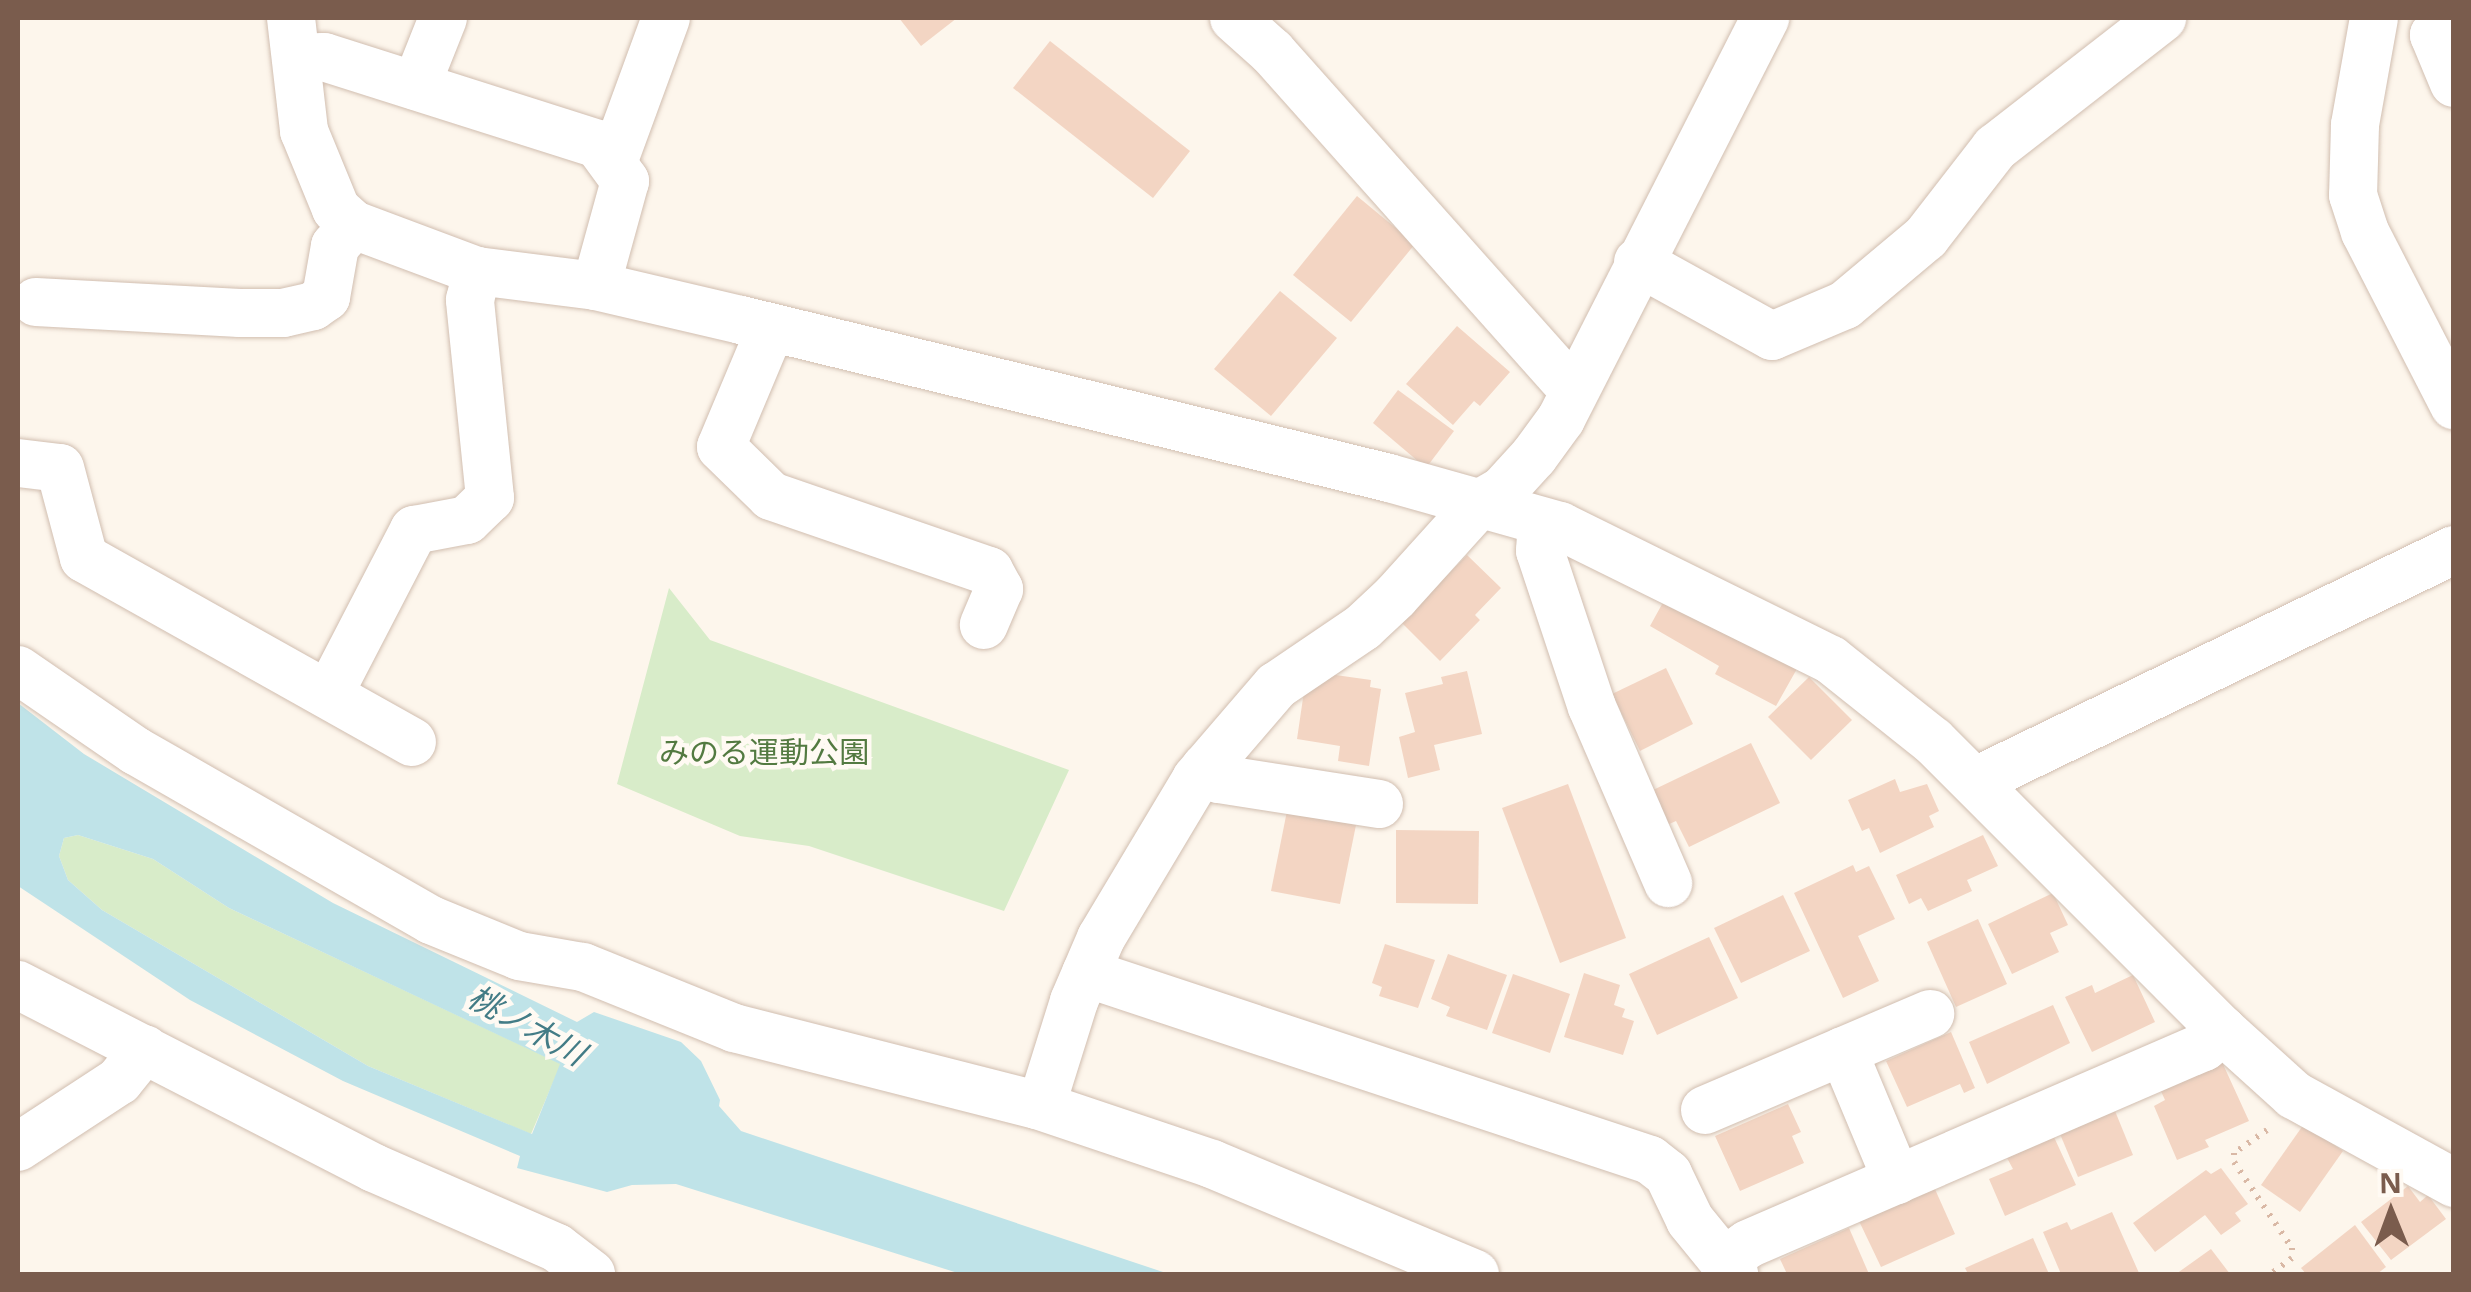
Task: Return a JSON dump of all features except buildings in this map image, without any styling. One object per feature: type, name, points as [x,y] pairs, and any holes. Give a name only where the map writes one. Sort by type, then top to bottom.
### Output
[{"type":"street","points":[[416,86],[444,18]]},
{"type":"street","points":[[614,160],[666,18]]},
{"type":"street","points":[[1234,18],[1272,52],[1572,390]]},
{"type":"street","points":[[1036,1105],[1044,1097],[1086,973],[1174,812],[1205,768],[1276,686],[1363,627],[1479,504],[1502,490],[1561,419],[1572,390],[1765,18]]},
{"type":"street","points":[[1638,262],[1772,336],[1845,305],[1926,237],[1995,148],[2162,18]]},
{"type":"street","points":[[2374,18],[2355,126],[2353,195],[2365,232],[2454,405]]},
{"type":"street","points":[[2454,26],[2434,35],[2454,82]]},
{"type":"street","points":[[294,38],[324,57],[598,144],[614,160],[625,182],[596,286]]},
{"type":"street","points":[[294,38],[304,131],[319,177],[336,209],[354,225],[477,270],[596,286],[1124,411],[1479,504],[1542,522],[1731,607],[1831,660],[1933,741],[2222,1030],[2300,1098],[2454,1182]]},
{"type":"street","points":[[36,302],[240,314],[283,313],[313,306],[326,298],[335,246],[354,225]]},
{"type":"street","points":[[329,694],[414,530],[467,520],[490,498],[470,300],[477,270]]},
{"type":"street","points":[[772,328],[721,447],[771,496],[989,571],[999,590],[984,624]]},
{"type":"street","points":[[18,463],[60,468],[84,558],[412,742]]},
{"type":"street","points":[[1542,522],[1540,551],[1592,707],[1668,883]]},
{"type":"street","points":[[1976,781],[2454,550]]},
{"type":"street","points":[[18,670],[136,751],[431,920],[518,956],[583,967],[660,1002],[800,1048],[1036,1105],[1228,1170],[1475,1274]]},
{"type":"street","points":[[1205,768],[1218,779],[1378,804]]},
{"type":"street","points":[[1086,973],[1650,1160],[1668,1174],[1690,1220],[1729,1268],[1748,1244],[2204,1047],[2222,1030]]},
{"type":"street","points":[[18,985],[374,1168],[574,1256],[591,1274]]},
{"type":"street","points":[[1705,1110],[1930,1014]]},
{"type":"street","points":[[18,1146],[120,1081],[145,1049]]},
{"type":"street","points":[[1843,1052],[1898,1180]]},
{"type":"path","points":[[2272,1274],[2292,1258],[2292,1248],[2234,1162],[2234,1153],[2286,1116],[2300,1098]]},
{"type":"green space","name":"みのる運動公園","points":[[669,588],[710,640],[1069,770],[1004,911],[809,846],[740,836],[617,784]]},
{"type":"green space","points":[[78,835],[153,859],[229,908],[561,1064],[531,1134],[368,1066],[102,910],[68,880],[59,856],[64,838]]},
{"type":"water","name":"桃ノ木川","points":[[18,703],[84,754],[333,903],[577,1022],[594,1012],[681,1042],[701,1061],[720,1100],[719,1106],[741,1131],[1169,1274],[961,1274],[676,1184],[632,1185],[607,1192],[517,1168],[520,1156],[343,1081],[190,1000],[18,886]],"holes":[[[78,835],[153,859],[229,908],[560,1064],[532,1134],[368,1066],[102,910],[68,880],[59,856],[64,838]]]}]
